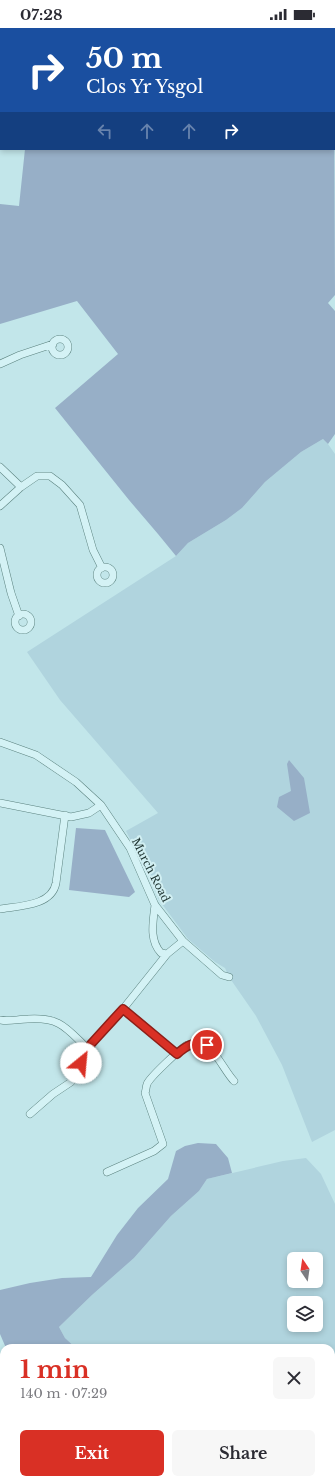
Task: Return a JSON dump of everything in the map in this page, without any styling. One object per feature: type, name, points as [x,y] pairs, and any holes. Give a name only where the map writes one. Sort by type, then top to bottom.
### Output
[{"type":"street","points":[[0,364],[20,355],[52,344]]},
{"type":"street","points":[[0,467],[21,487]]},
{"type":"street","points":[[0,506],[21,487],[37,476],[50,476],[62,485],[80,505],[93,550],[102,568]]},
{"type":"street","points":[[0,548],[11,593],[19,616]]},
{"type":"street","name":"Murch Road","points":[[0,742],[36,755],[76,782],[101,805],[130,848],[155,905],[183,941],[222,975],[229,977]]},
{"type":"street","points":[[0,803],[71,817],[88,813],[101,805]]},
{"type":"street","points":[[0,909],[40,901],[53,893],[56,883],[65,815]]},
{"type":"street","points":[[155,905],[153,930],[155,947],[161,953],[167,954]]},
{"type":"street","points":[[30,1114],[53,1094],[71,1082],[88,1049],[123,1009],[167,954],[183,941]]},
{"type":"street","points":[[123,1009],[177,1054]]},
{"type":"street","points":[[0,1020],[7,1022],[35,1019],[54,1021],[67,1028],[88,1049]]},
{"type":"street","points":[[107,1172],[154,1151],[163,1144],[146,1094],[146,1085],[153,1075],[186,1046],[199,1043],[207,1045],[228,1075],[234,1081]]},
{"type":"shaded area","points":[[25,150],[334,150],[335,295],[328,303],[335,311],[335,434],[328,444],[323,439],[301,452],[265,482],[242,508],[226,520],[188,543],[176,556],[55,408],[118,354],[77,301],[0,324],[0,204],[19,206]]},
{"type":"shaded area","points":[[323,439],[335,454],[335,1130],[312,1142],[282,1065],[256,1016],[229,977],[225,968],[215,962],[188,939],[159,900],[151,880],[126,831],[158,813],[60,700],[27,652],[176,556],[188,543],[226,520],[242,508],[265,482],[301,452]]},
{"type":"shaded area","points":[[289,760],[304,778],[310,813],[294,821],[277,807],[279,797],[291,791],[287,764]]},
{"type":"shaded area","points":[[76,828],[105,830],[135,892],[129,897],[69,890]]},
{"type":"shaded area","points":[[198,1143],[216,1144],[228,1158],[232,1173],[207,1179],[199,1191],[171,1216],[134,1258],[92,1295],[59,1327],[65,1338],[72,1344],[4,1344],[0,1334],[0,1290],[62,1278],[91,1277],[117,1235],[138,1208],[168,1179],[176,1151],[185,1146]]},
{"type":"shaded area","points":[[306,1158],[321,1174],[335,1204],[335,1344],[72,1344],[65,1338],[59,1327],[92,1295],[134,1258],[171,1216],[199,1191],[207,1179],[283,1161]]},
{"type":"route","points":[[81,1063],[91,1044],[123,1009],[177,1054],[186,1046],[192,1044],[199,1043],[207,1045]]}]
